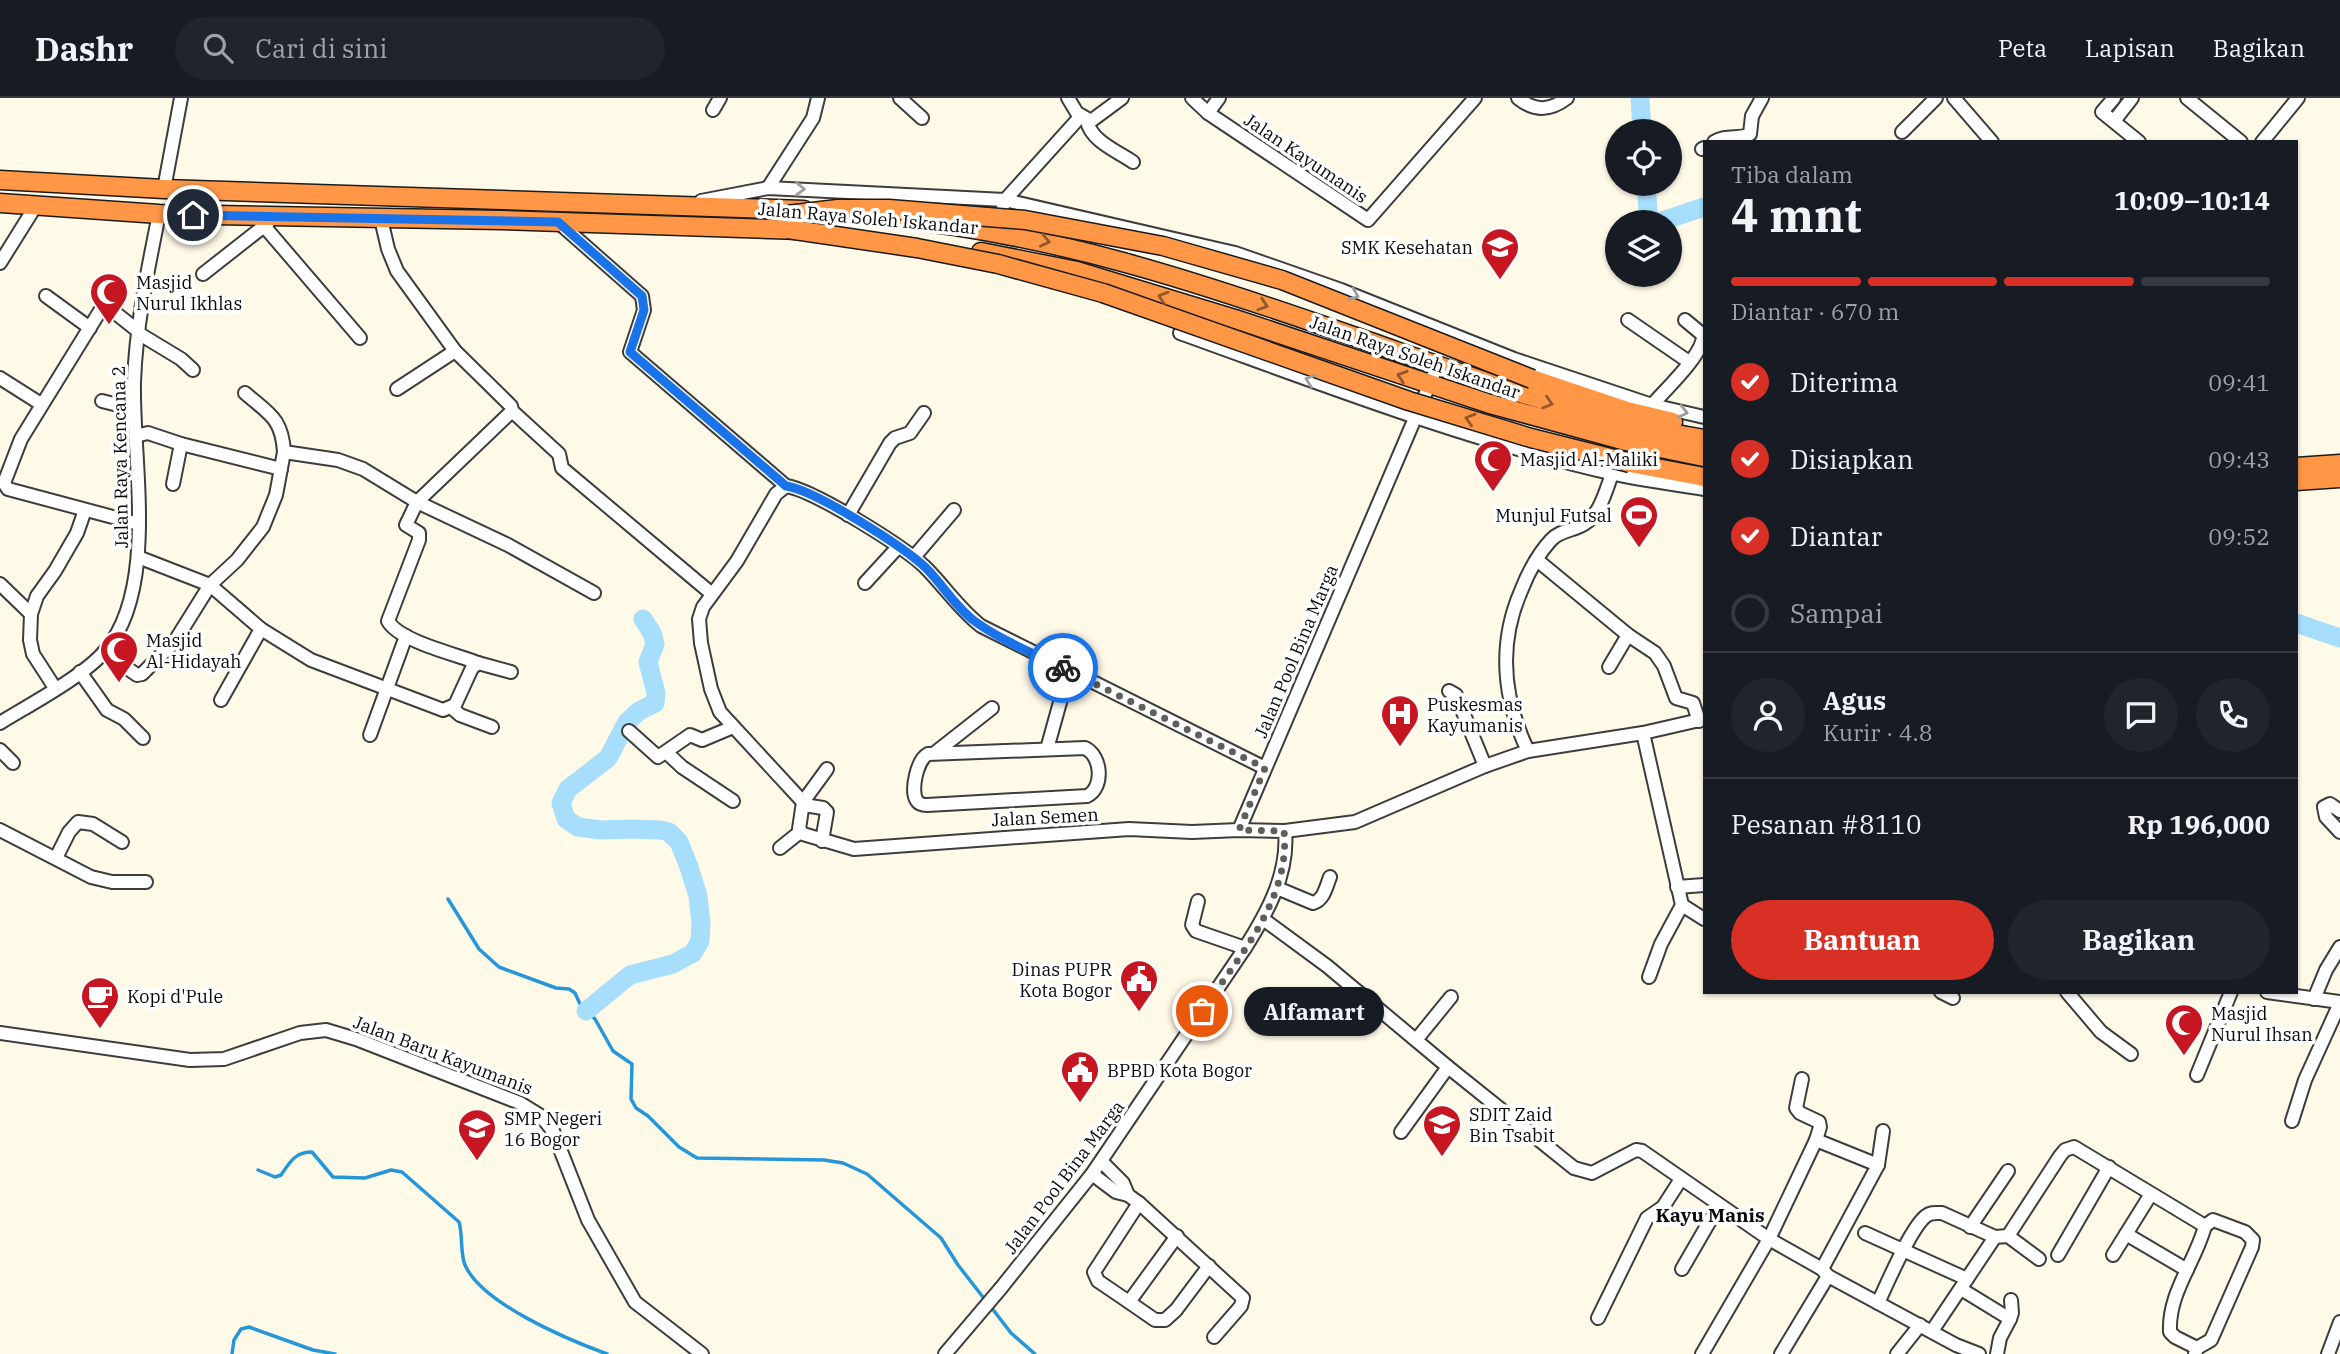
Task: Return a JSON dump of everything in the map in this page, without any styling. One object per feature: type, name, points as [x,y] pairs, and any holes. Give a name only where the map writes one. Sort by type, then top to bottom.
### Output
[{"type":"highway","name":"Jalan Raya Soleh Iskandar","points":[[0,180],[164,189],[767,208],[895,218],[997,231],[1077,248],[1156,270],[1498,387],[1614,421],[1703,439]]},
{"type":"highway","points":[[0,187],[40,191],[144,192],[788,222],[998,264],[1090,289],[1409,401],[1531,438],[1630,463],[1703,477]]},
{"type":"highway","name":"Jalan Raya Soleh Iskandar","points":[[0,202],[35,207],[270,221],[382,219],[558,222],[828,231],[891,238],[1077,271],[1490,404],[1626,441],[1703,457]]},
{"type":"highway","points":[[0,202],[158,205],[427,216],[788,222],[838,209],[888,209],[1012,219],[1163,246],[1282,280],[1532,379],[1628,411],[1703,429]]},
{"type":"highway","points":[[891,238],[895,218]]},
{"type":"highway","points":[[2298,467],[2340,464]]},
{"type":"highway","points":[[2298,481],[2340,478]]},
{"type":"street","points":[[164,189],[181,98]]},
{"type":"street","points":[[713,110],[720,98]]},
{"type":"street","points":[[768,188],[813,118],[818,98]]},
{"type":"street","points":[[900,98],[922,118]]},
{"type":"street","points":[[1068,98],[1095,136],[1133,162]]},
{"type":"street","points":[[1083,119],[1095,120],[1122,98]]},
{"type":"street","name":"Jalan Kayumanis","points":[[1192,98],[1208,113],[1368,220],[1470,100]]},
{"type":"street","points":[[1208,113],[1219,98]]},
{"type":"street","points":[[1518,98],[1533,108],[1542,109],[1557,106],[1567,98]]},
{"type":"street","points":[[1718,140],[1726,136],[1750,134],[1752,116],[1762,98]]},
{"type":"street","points":[[1902,132],[1936,98]]},
{"type":"street","points":[[1954,98],[1990,140]]},
{"type":"street","points":[[2114,98],[2102,112],[2137,140]]},
{"type":"street","points":[[2114,121],[2132,98]]},
{"type":"street","points":[[2187,98],[2239,140]]},
{"type":"street","points":[[2264,140],[2298,98]]},
{"type":"street","points":[[997,231],[1005,200],[1083,119]]},
{"type":"street","points":[[685,205],[768,188],[1005,200],[1235,253],[1341,290],[1514,359],[1652,405],[1703,417]]},
{"type":"street","points":[[0,263],[35,207]]},
{"type":"street","name":"Jalan Raya Kencana 2","points":[[0,723],[80,672],[104,653],[118,634],[126,614],[138,558],[134,409],[138,332],[159,214]]},
{"type":"street","points":[[382,219],[388,249],[397,271],[455,351],[511,406],[512,411],[554,448],[562,461],[562,467],[712,594]]},
{"type":"street","points":[[203,274],[270,221],[360,338]]},
{"type":"street","points":[[558,222],[642,296],[644,310],[630,352],[786,486],[798,488],[848,515],[914,557],[972,619],[992,632],[1265,768]]},
{"type":"street","points":[[46,296],[90,328]]},
{"type":"street","points":[[139,524],[8,489],[5,485],[12,458],[41,404],[103,309],[108,307],[138,332],[194,370]]},
{"type":"street","points":[[1194,307],[1180,333],[1413,418],[1612,474],[1703,489]]},
{"type":"street","points":[[1628,320],[1689,362]]},
{"type":"street","points":[[1685,320],[1703,335]]},
{"type":"street","points":[[1652,405],[1703,343]]},
{"type":"street","points":[[397,389],[455,351]]},
{"type":"street","name":"Jalan Pool Bina Marga","points":[[1239,830],[1413,418],[1438,365]]},
{"type":"street","points":[[0,377],[41,404]]},
{"type":"street","points":[[104,653],[132,673],[142,674],[175,641],[210,585],[237,560],[263,527],[276,495],[281,469],[284,452],[281,428],[275,419],[245,393]]},
{"type":"street","points":[[102,401],[134,409]]},
{"type":"street","points":[[511,672],[478,663],[406,636],[394,629],[388,621],[419,540],[419,533],[406,525],[417,502],[512,411]]},
{"type":"street","points":[[848,515],[890,443],[895,438],[910,433],[923,413]]},
{"type":"street","points":[[135,436],[148,433],[281,469]]},
{"type":"street","points":[[173,484],[181,444]]},
{"type":"street","points":[[284,452],[351,463],[417,502],[508,545],[594,593]]},
{"type":"street","points":[[1528,751],[1514,719],[1510,702],[1506,648],[1515,606],[1537,560],[1557,534],[1584,524],[1595,513],[1612,474]]},
{"type":"street","points":[[786,486],[776,495],[737,561],[700,613],[701,643],[716,704],[733,727],[804,803],[823,808],[827,812],[822,841]]},
{"type":"street","points":[[55,688],[33,654],[30,640],[32,614],[37,596],[77,533],[85,510]]},
{"type":"street","points":[[914,557],[954,510]]},
{"type":"street","points":[[864,583],[898,547]]},
{"type":"street","points":[[138,558],[210,585],[261,629],[311,660],[443,710],[452,708],[458,701],[472,668],[478,663]]},
{"type":"street","points":[[1239,830],[1284,831],[1355,822],[1485,766],[1528,751],[1643,733],[1702,720],[1693,704],[1676,698],[1664,666],[1655,653],[1628,635],[1537,560]]},
{"type":"street","points":[[0,584],[32,614]]},
{"type":"street","points":[[221,700],[261,629]]},
{"type":"street","points":[[1609,667],[1628,635]]},
{"type":"street","points":[[370,735],[406,636]]},
{"type":"street","points":[[1047,749],[1069,670]]},
{"type":"street","points":[[80,672],[107,710],[124,719],[143,738]]},
{"type":"street","points":[[1449,691],[1456,695],[1485,766]]},
{"type":"street","points":[[452,708],[460,715],[492,727]]},
{"type":"street","points":[[936,753],[992,708]]},
{"type":"street","points":[[629,731],[656,756],[690,735],[702,740],[733,727]]},
{"type":"street","points":[[1643,733],[1682,905],[1703,918]]},
{"type":"street","points":[[1085,748],[1094,753],[1098,760],[1098,786],[1095,791],[1087,796],[923,805],[915,798],[916,769],[923,757],[936,753],[1047,749],[1085,748]]},
{"type":"street","points":[[0,750],[13,763]]},
{"type":"street","points":[[666,752],[682,767],[733,802]]},
{"type":"street","points":[[780,848],[800,832],[804,803],[827,769]]},
{"type":"street","points":[[2340,811],[2330,804],[2324,807],[2326,817],[2340,832]]},
{"type":"street","points":[[55,858],[69,832],[78,822],[93,824],[121,842]]},
{"type":"street","name":"Jalan Semen","points":[[800,832],[854,849],[1129,829],[1192,832],[1239,830]]},
{"type":"street","points":[[0,830],[91,877],[124,883],[146,883]]},
{"type":"street","name":"Jalan Pool Bina Marga","points":[[945,1354],[1001,1289],[1101,1162],[1264,919],[1277,888],[1286,843],[1284,831]]},
{"type":"street","points":[[1277,888],[1313,903],[1323,896],[1330,877]]},
{"type":"street","points":[[1677,887],[1703,885]]},
{"type":"street","points":[[1198,901],[1193,928],[1245,948]]},
{"type":"street","points":[[1649,976],[1661,944],[1682,905]]},
{"type":"street","points":[[1264,919],[1310,952],[1574,1168],[1592,1172],[1636,1150],[1825,1273],[1964,1349],[1979,1354]]},
{"type":"street","points":[[2314,999],[2340,947]]},
{"type":"street","points":[[2069,994],[2101,1032],[2131,1054]]},
{"type":"street","points":[[2197,1075],[2230,994]]},
{"type":"street","points":[[2280,994],[2340,1002],[2305,1080],[2292,1121]]},
{"type":"street","points":[[1416,1040],[1451,997]]},
{"type":"street","name":"Jalan Baru Kayumanis","points":[[0,1033],[208,1061],[238,1056],[300,1033],[326,1030],[349,1036],[520,1102],[541,1116],[553,1131],[592,1227],[635,1302],[702,1354]]},
{"type":"street","points":[[1401,1132],[1448,1067]]},
{"type":"street","points":[[1702,1354],[1769,1239],[1816,1140],[1819,1122],[1800,1113],[1796,1108],[1802,1079]]},
{"type":"street","points":[[1781,1354],[1825,1273],[1878,1165],[1883,1131]]},
{"type":"street","points":[[1816,1140],[1878,1165]]},
{"type":"street","points":[[1932,1331],[2065,1150],[2074,1147],[2205,1226]]},
{"type":"street","points":[[1101,1162],[1123,1183],[1128,1195]]},
{"type":"street","points":[[2058,1255],[2109,1167]]},
{"type":"street","points":[[1970,1227],[2008,1171]]},
{"type":"street","points":[[1092,1174],[1116,1192],[1128,1195],[1139,1203],[1244,1300],[1214,1337]]},
{"type":"street","points":[[1598,1318],[1647,1218],[1661,1209],[1681,1179]]},
{"type":"street","points":[[2113,1255],[2151,1194]]},
{"type":"street","points":[[1139,1203],[1094,1272],[1098,1281],[1155,1320],[1165,1320],[1176,1310],[1209,1266]]},
{"type":"street","points":[[1682,1269],[1718,1205]]},
{"type":"street","points":[[1878,1303],[1902,1251],[1925,1217],[1933,1212],[1942,1213],[1970,1227],[2002,1237],[2039,1259]]},
{"type":"street","points":[[2213,1220],[2245,1232],[2253,1240],[2211,1340],[2196,1351],[2169,1330],[2170,1309],[2187,1270],[2205,1226],[2213,1220]]},
{"type":"street","points":[[1865,1233],[1964,1284],[2010,1319]]},
{"type":"street","points":[[2126,1234],[2187,1270]]},
{"type":"street","points":[[1129,1302],[1177,1236]]},
{"type":"street","points":[[1997,1354],[2000,1338],[2012,1313],[2011,1300]]},
{"type":"street","points":[[2328,1354],[2340,1322]]},
{"type":"street","points":[[1897,1354],[1920,1325]]},
{"type":"waterway","points":[[1640,98],[1641,119]]},
{"type":"waterway","points":[[1647,196],[1648,210]]},
{"type":"waterway","points":[[1682,214],[1703,207]]},
{"type":"waterway","points":[[586,1011],[630,975],[673,964],[693,953],[700,941],[698,896],[679,842],[669,832],[578,827],[566,819],[561,803],[568,789],[608,758],[627,722],[639,711],[655,703],[656,693],[648,662],[655,644],[643,619]]},
{"type":"waterway","points":[[2298,624],[2340,638]]},
{"type":"waterway","points":[[448,899],[479,949],[499,967],[575,993],[580,1004],[595,1019],[613,1051],[632,1064],[631,1099],[636,1108],[648,1116],[679,1147],[697,1158],[824,1160],[843,1163],[867,1174],[941,1238],[986,1301]]},
{"type":"waterway","points":[[258,1170],[275,1177],[281,1175],[297,1156],[312,1152],[333,1177],[365,1178],[391,1170],[402,1172],[459,1222],[465,1265],[474,1279],[489,1293],[528,1319],[607,1354]]},
{"type":"waterway","points":[[991,1307],[1011,1333],[1035,1354]]},
{"type":"waterway","points":[[232,1354],[234,1340],[241,1329],[249,1327],[313,1350],[335,1354]]},
{"type":"way so far","points":[[1063,668],[1265,768],[1239,830],[1284,831],[1286,843],[1277,888],[1264,919],[1202,1011]]},
{"type":"place","name":"SMK Kesehatan","points":[[1500,281]]},
{"type":"place","name":"Masjid Nurul Ikhlas","points":[[109,326]]},
{"type":"place","name":"Masjid Al-Maliki","points":[[1493,493]]},
{"type":"place","name":"Munjul Futsal","points":[[1639,549]]},
{"type":"place","name":"Masjid Al-Hidayah","points":[[119,684]]},
{"type":"place","name":"Puskesmas Kayumanis","points":[[1400,748]]},
{"type":"place","name":"Alfamart","points":[[1202,1011]]},
{"type":"place","name":"Dinas PUPR Kota Bogor","points":[[1139,1013]]},
{"type":"place","name":"Kopi d'Pule","points":[[100,1030]]},
{"type":"place","name":"Masjid Nurul Ihsan","points":[[2184,1057]]},
{"type":"place","name":"BPBD Kota Bogor","points":[[1080,1104]]},
{"type":"place","name":"SDIT Zaid Bin Tsabit","points":[[1442,1158]]},
{"type":"place","name":"SMP Negeri 16 Bogor","points":[[477,1162]]},
{"type":"district","name":"Kayu Manis","points":[[1710,1215]]},
{"type":"route","points":[[193,215],[558,222],[642,296],[644,310],[630,352],[786,486],[798,488],[848,515],[914,557],[962,611],[981,626],[1063,668]]}]
